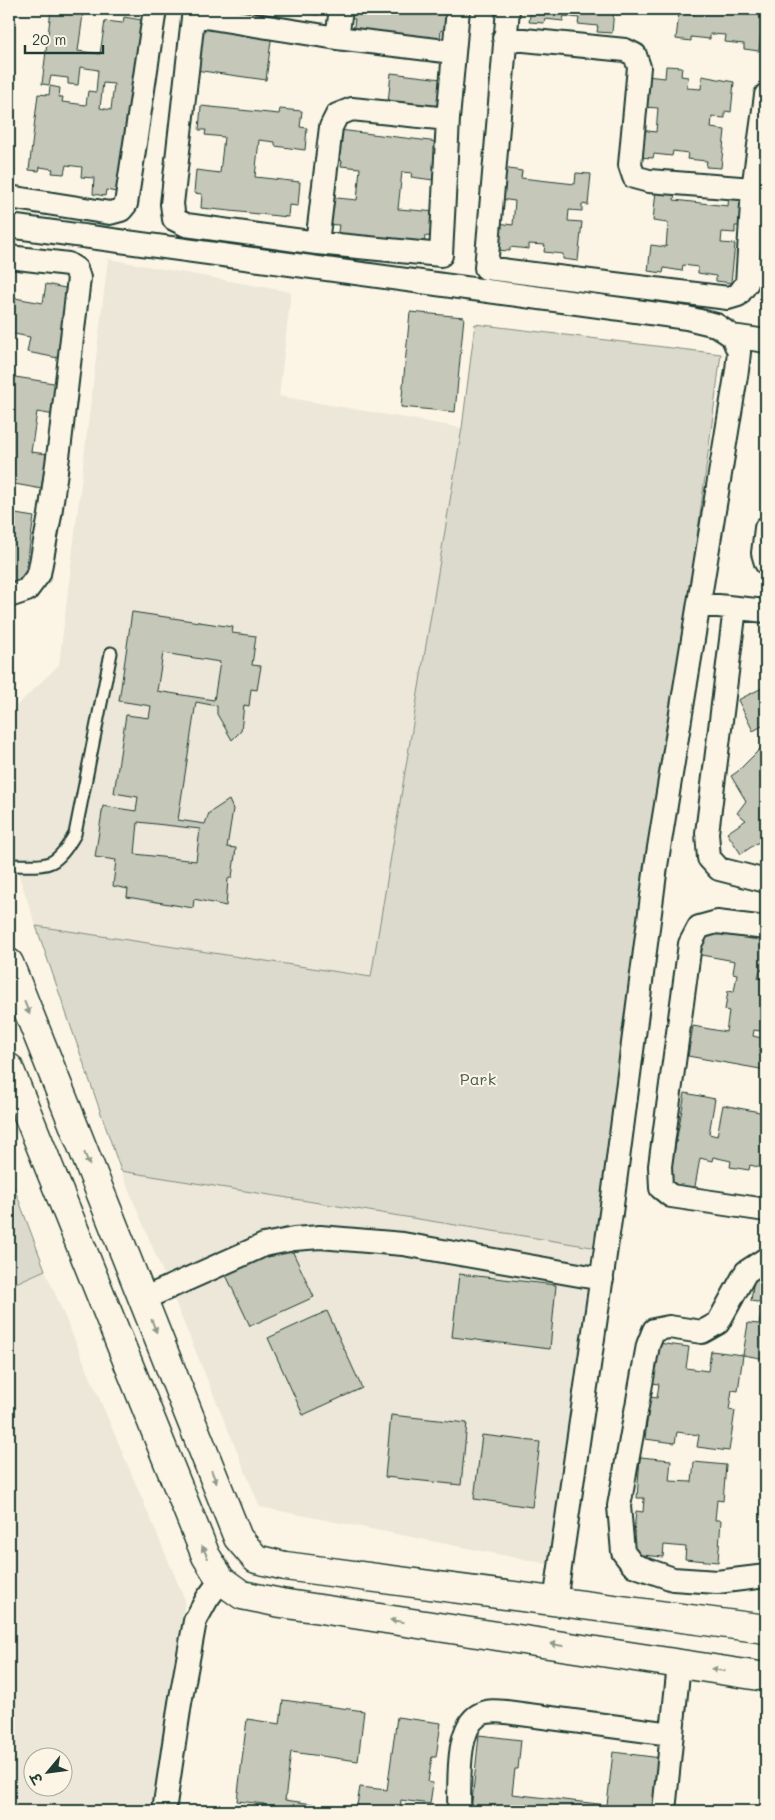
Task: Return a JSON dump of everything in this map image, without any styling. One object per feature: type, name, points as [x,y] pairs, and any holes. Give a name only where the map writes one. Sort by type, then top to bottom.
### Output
[{"type":"street","points":[[9,197],[110,213],[121,210],[126,204],[155,9]]},
{"type":"street","points":[[337,38],[341,9]]},
{"type":"street","points":[[438,285],[448,118],[458,9]]},
{"type":"street","points":[[484,291],[504,38],[508,9]]},
{"type":"street","points":[[441,255],[317,243],[186,225],[174,219],[172,204],[193,12],[337,38],[454,52]]},
{"type":"street","points":[[504,38],[625,50],[635,55],[640,67],[630,165],[634,177],[649,182],[753,189]]},
{"type":"street","points":[[486,268],[728,298],[738,294],[747,283],[753,189],[766,94]]},
{"type":"street","points":[[317,243],[331,127],[337,115],[352,110],[448,118]]},
{"type":"street","points":[[9,226],[688,318],[716,325],[732,336],[766,341]]},
{"type":"street","points":[[9,257],[68,264],[76,269],[79,278],[50,515],[39,574],[27,590],[9,596]]},
{"type":"street","points":[[556,1602],[602,1279],[656,866],[738,370],[738,352],[732,336]]},
{"type":"street","points":[[766,528],[763,553],[766,564]]},
{"type":"street","points":[[699,604],[766,611]]},
{"type":"street","points":[[735,608],[707,834],[709,858],[719,869],[766,881]]},
{"type":"street","points":[[766,928],[717,922],[699,927],[690,944],[660,1166],[661,1188],[671,1196],[766,1210]]},
{"type":"street","points":[[9,963],[238,1538],[256,1559],[285,1566],[766,1630]]},
{"type":"street","points":[[9,1068],[206,1556],[221,1580],[242,1595],[281,1603],[766,1677]]},
{"type":"street","points":[[143,1299],[264,1245],[294,1239],[320,1237],[403,1244],[602,1279]]},
{"type":"street","points":[[766,1258],[746,1272],[718,1323],[702,1332],[669,1327],[654,1330],[648,1345],[620,1506],[624,1552],[633,1565],[673,1579],[717,1582],[766,1576]]},
{"type":"street","points":[[164,1811],[180,1703],[195,1621],[221,1580]]},
{"type":"street","points":[[664,1811],[679,1664]]},
{"type":"street","points":[[459,1811],[461,1749],[472,1720],[480,1714],[491,1711],[506,1712],[671,1734]]},
{"type":"lane","points":[[9,865],[48,864],[64,853],[75,834],[111,653]]},
{"type":"shaded area","points":[[108,259],[291,292],[279,396],[462,428],[371,977],[36,926],[9,846],[9,713],[59,665]]},
{"type":"shaded area","points":[[121,1171],[604,1249],[552,1565],[260,1507]]},
{"type":"shaded area","points":[[45,1270],[185,1600],[154,1811],[9,1811],[9,1286]]},
{"type":"green space","name":"Park","points":[[475,324],[721,354],[604,1249],[121,1171],[36,926],[371,977],[462,428]]},
{"type":"green space","points":[[9,1174],[45,1270],[9,1286]]},
{"type":"building","points":[[56,9],[75,9],[75,13],[83,14],[78,51],[100,54],[105,21],[123,23],[124,17],[142,20],[121,193],[106,190],[105,196],[93,194],[94,178],[81,177],[82,167],[66,165],[64,174],[52,173],[53,169],[40,167],[39,171],[29,170],[38,94],[49,95],[50,86],[60,88],[59,97],[63,97],[62,102],[86,105],[88,91],[96,92],[98,70],[80,67],[78,85],[68,84],[68,78],[51,76],[49,85],[42,84],[51,10],[56,11]],"holes":[[[103,83],[114,84],[111,110],[100,108]]]},
{"type":"building","points":[[262,9],[318,9],[318,15]]},
{"type":"building","points":[[347,9],[456,9],[453,31],[441,30],[440,42],[353,33],[355,19],[346,19]]},
{"type":"building","points":[[531,9],[614,9],[612,33],[597,32],[598,26],[578,24],[579,18],[564,16],[563,21],[545,19],[544,23],[529,22]]},
{"type":"building","points":[[694,9],[749,9],[749,11],[763,12],[759,51],[744,49],[744,44],[725,42],[726,35],[710,34],[710,39],[691,37],[691,41],[676,39],[679,13],[694,15]]},
{"type":"building","points":[[202,24],[272,33],[266,80],[195,70]]},
{"type":"building","points":[[666,66],[682,67],[681,76],[688,77],[687,88],[701,89],[702,76],[734,82],[731,112],[725,111],[725,118],[712,117],[711,128],[725,130],[721,168],[706,167],[707,161],[687,159],[688,153],[673,151],[672,156],[654,154],[653,158],[638,157],[641,130],[656,132],[658,108],[643,107],[646,76],[665,78]]},
{"type":"building","points":[[391,73],[450,80],[446,110],[388,103]]},
{"type":"building","points":[[201,106],[279,114],[280,109],[302,111],[300,127],[307,128],[305,150],[275,146],[275,142],[259,140],[255,177],[300,182],[298,206],[289,205],[288,217],[201,208],[202,194],[194,193],[196,170],[220,173],[224,137],[205,135],[206,130],[199,130]]},
{"type":"building","points":[[339,130],[438,142],[441,181],[411,177],[412,173],[402,172],[398,209],[437,212],[435,237],[425,236],[424,248],[337,238],[339,225],[324,224],[327,197],[357,200],[360,168],[341,166],[342,161],[336,160]]},
{"type":"building","points":[[503,168],[522,171],[521,178],[575,184],[576,173],[591,174],[588,205],[582,204],[582,211],[569,210],[568,221],[582,222],[578,261],[563,259],[563,254],[544,252],[545,245],[529,244],[529,249],[510,247],[510,251],[495,250],[498,223],[513,225],[515,201],[500,199]]},
{"type":"building","points":[[656,190],[675,192],[674,200],[728,206],[729,194],[744,196],[741,226],[735,226],[735,233],[722,232],[721,243],[735,244],[731,283],[716,281],[716,276],[698,273],[698,267],[683,265],[682,271],[664,268],[663,273],[648,271],[651,245],[666,247],[668,223],[653,221]]},
{"type":"building","points":[[46,284],[70,289],[58,358],[27,352],[30,337],[9,333],[9,297],[43,303]]},
{"type":"building","points":[[410,312],[464,317],[455,412],[401,407]]},
{"type":"building","points":[[9,376],[60,384],[55,415],[37,412],[31,452],[48,454],[42,489],[9,483]]},
{"type":"building","points":[[9,513],[34,517],[24,583],[9,580]]},
{"type":"building","points":[[132,612],[233,627],[232,633],[256,636],[252,665],[261,666],[257,690],[251,689],[249,706],[244,705],[241,731],[232,740],[217,714],[217,706],[196,702],[178,820],[205,824],[209,813],[229,800],[233,809],[227,847],[236,848],[232,877],[228,879],[226,906],[194,899],[193,908],[127,897],[128,889],[113,886],[116,860],[95,857],[103,806],[136,811],[138,797],[114,793],[126,715],[149,718],[151,706],[119,701]],"holes":[[[163,653],[220,662],[214,700],[157,691]],[[138,822],[200,829],[196,861],[135,854]]]},
{"type":"building","points":[[766,686],[766,724],[753,731],[738,700]]},
{"type":"building","points":[[761,748],[766,753],[766,799],[761,802],[766,806],[766,818],[764,821],[766,824],[766,837],[741,854],[727,833],[746,820],[737,813],[746,801],[731,776]]},
{"type":"building","points":[[706,929],[766,940],[766,971],[760,970],[758,978],[766,979],[766,1032],[754,1030],[753,1036],[766,1039],[766,1070],[688,1056],[693,1026],[726,1032],[729,1011],[725,1010],[728,991],[734,992],[737,974],[733,973],[735,961],[701,955]]},
{"type":"building","points":[[685,1093],[715,1099],[709,1134],[717,1136],[723,1105],[765,1113],[762,1125],[766,1126],[766,1169],[750,1165],[749,1170],[730,1167],[731,1161],[713,1157],[712,1161],[700,1158],[694,1192],[668,1187]]},
{"type":"building","points":[[289,1244],[314,1297],[250,1326],[225,1273]]},
{"type":"building","points":[[755,1270],[766,1272],[766,1359],[743,1355],[748,1323],[759,1324],[763,1303],[751,1301]]},
{"type":"building","points":[[459,1274],[556,1285],[550,1349],[452,1337]]},
{"type":"building","points":[[327,1311],[362,1388],[303,1415],[268,1338]]},
{"type":"building","points":[[658,1343],[689,1347],[686,1368],[708,1371],[711,1351],[743,1355],[738,1391],[732,1390],[729,1410],[735,1411],[729,1451],[697,1447],[699,1435],[677,1432],[675,1443],[645,1439],[650,1397],[657,1398],[659,1384],[652,1383]]},
{"type":"building","points":[[391,1415],[467,1423],[461,1485],[385,1477]]},
{"type":"building","points":[[482,1435],[540,1442],[532,1507],[474,1499]]},
{"type":"building","points":[[640,1457],[671,1460],[669,1481],[692,1482],[694,1462],[726,1465],[723,1501],[717,1500],[715,1520],[721,1520],[718,1562],[685,1559],[686,1547],[664,1545],[663,1557],[632,1554],[636,1511],[643,1512],[644,1498],[637,1498]]},
{"type":"building","points":[[283,1700],[364,1711],[358,1761],[291,1752],[285,1800],[313,1804],[312,1811],[264,1811],[264,1804],[237,1801],[247,1719],[280,1724]]},
{"type":"building","points":[[397,1717],[441,1723],[436,1757],[432,1757],[428,1782],[433,1783],[430,1804],[401,1800],[400,1811],[356,1811],[360,1787],[387,1790]]},
{"type":"building","points":[[479,1735],[521,1740],[518,1769],[515,1769],[512,1794],[607,1805],[613,1752],[661,1758],[655,1811],[471,1811]]}]
